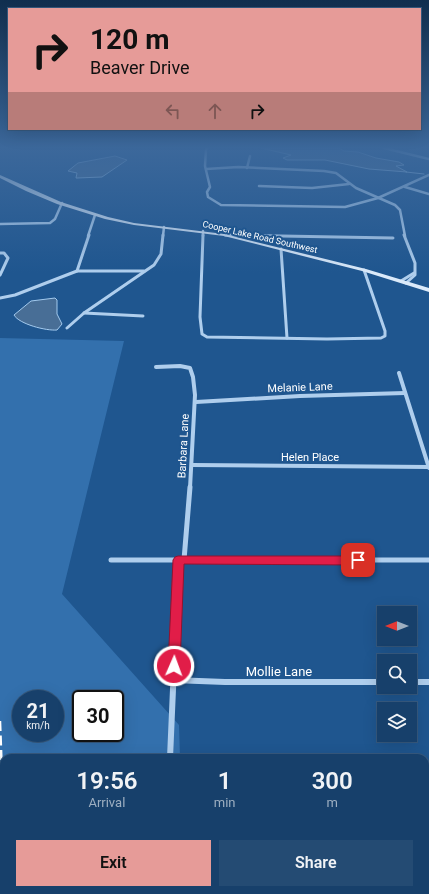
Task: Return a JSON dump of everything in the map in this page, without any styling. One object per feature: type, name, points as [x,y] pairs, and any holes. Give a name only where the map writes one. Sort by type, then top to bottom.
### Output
[{"type":"street","name":"Cooper Lake Road Southwest","points":[[30,190],[95,215],[120,222],[203,231],[224,235],[364,270],[429,290]]},
{"type":"street","points":[[208,190],[208,198],[221,205],[248,207],[341,207],[358,204],[397,190]]},
{"type":"street","points":[[360,190],[395,205],[400,210],[405,238],[415,263],[415,275],[403,282]]},
{"type":"street","points":[[414,190],[429,194]]},
{"type":"street","points":[[0,228],[1,224],[50,223],[55,219],[62,203]]},
{"type":"street","points":[[77,271],[95,215]]},
{"type":"street","points":[[67,328],[84,313],[154,265],[161,254],[164,227]]},
{"type":"street","points":[[203,231],[204,243],[200,317],[202,334],[207,337],[376,339],[385,336],[385,331],[364,270]]},
{"type":"street","points":[[224,235],[393,238]]},
{"type":"street","points":[[281,249],[287,338]]},
{"type":"street","points":[[0,253],[4,253],[8,258],[0,275]]},
{"type":"street","points":[[0,298],[15,295],[77,271],[145,271]]},
{"type":"street","points":[[403,282],[414,272]]},
{"type":"street","points":[[393,279],[408,276]]},
{"type":"street","points":[[84,313],[143,316]]},
{"type":"street","name":"Barbara Lane","points":[[156,367],[180,366],[190,368],[193,376],[196,402],[193,410],[192,465],[181,560],[173,680],[170,754]]},
{"type":"street","points":[[399,373],[429,468]]},
{"type":"street","name":"Melanie Lane","points":[[196,402],[300,396],[405,394]]},
{"type":"street","name":"Helen Place","points":[[192,465],[429,468]]},
{"type":"street","points":[[111,560],[429,560]]},
{"type":"street","name":"Mollie Lane","points":[[173,680],[224,682],[377,682]]},
{"type":"street","points":[[417,682],[429,682]]},
{"type":"shaded area","points":[[55,298],[57,300],[57,314],[62,324],[57,330],[27,324],[14,315],[31,301]]},
{"type":"shaded area","points":[[0,338],[124,341],[62,594],[179,725],[180,754],[0,754]]},
{"type":"railway","points":[[0,721],[1,754]]},
{"type":"route","points":[[174,666],[178,560],[358,560]]}]
